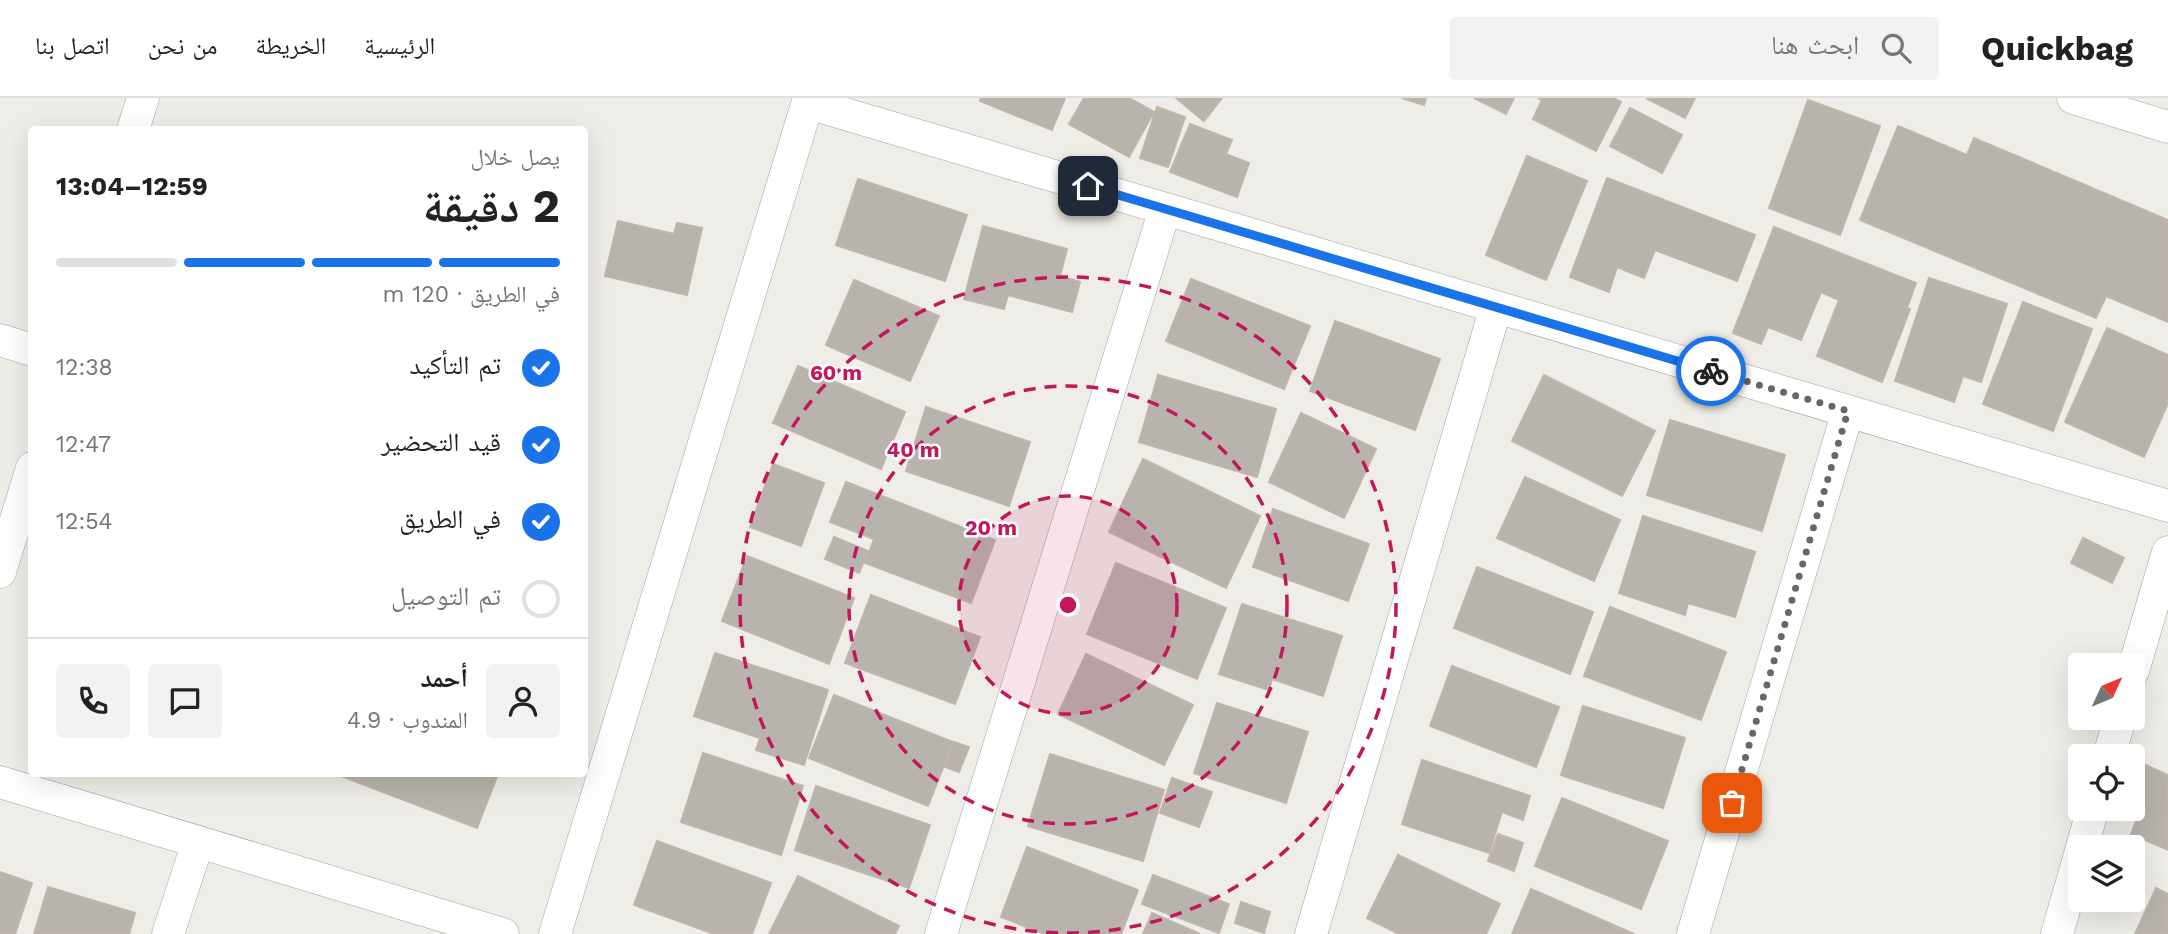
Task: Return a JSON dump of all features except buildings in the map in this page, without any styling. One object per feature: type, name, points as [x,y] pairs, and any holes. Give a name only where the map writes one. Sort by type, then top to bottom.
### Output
[{"type":"street","points":[[134,126],[143,98]]},
{"type":"street","points":[[2073,98],[2168,127]]},
{"type":"street","points":[[555,934],[808,100],[1165,209],[2168,506]]},
{"type":"street","points":[[941,934],[1165,209]]},
{"type":"street","points":[[1311,934],[1496,307]]},
{"type":"street","points":[[0,340],[28,349]]},
{"type":"street","points":[[1693,934],[1848,411]]},
{"type":"street","points":[[0,572],[28,481]]},
{"type":"street","points":[[2138,653],[2168,552]]},
{"type":"street","points":[[0,782],[503,934]]},
{"type":"street","points":[[169,934],[198,842]]},
{"type":"street","points":[[2057,934],[2068,895]]},
{"type":"way so far","points":[[1711,371],[1848,411],[1732,803]]},
{"type":"route","points":[[1088,186],[1711,371]]}]
